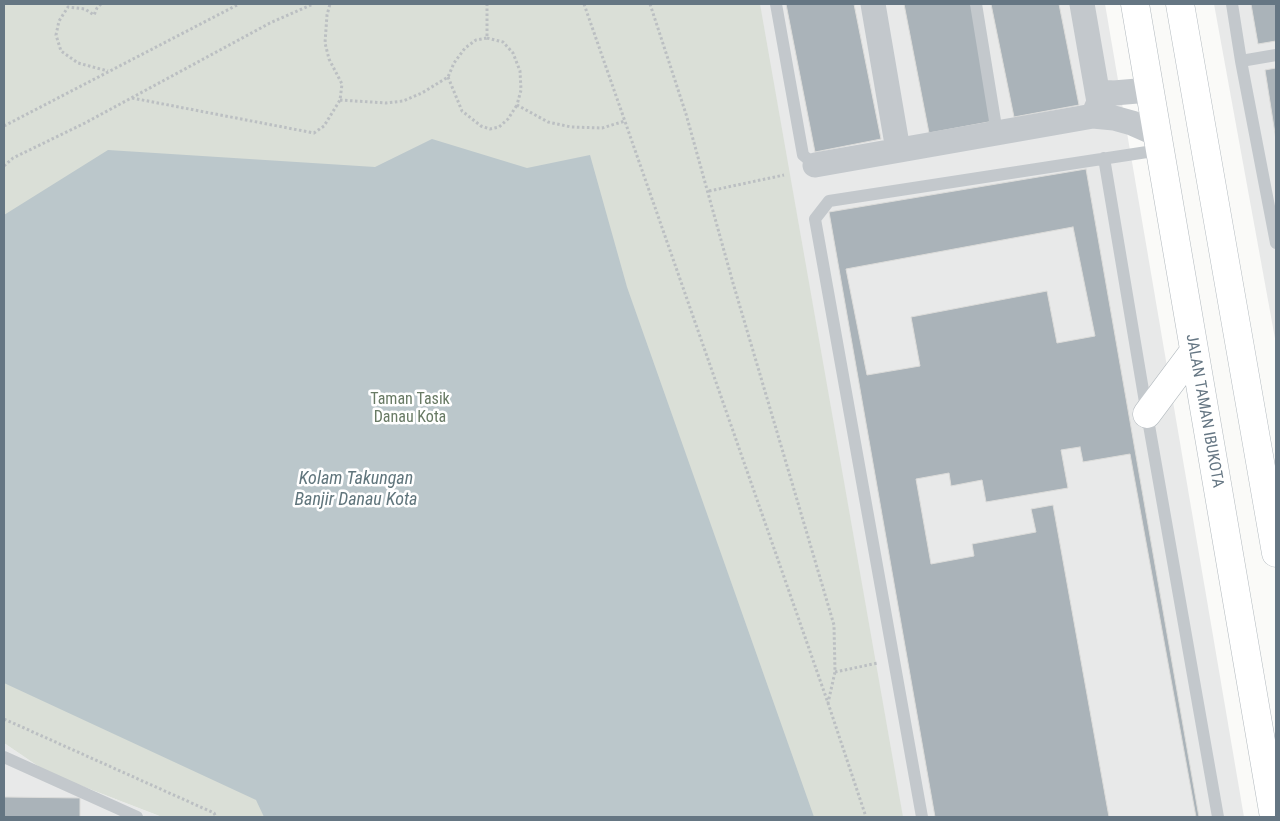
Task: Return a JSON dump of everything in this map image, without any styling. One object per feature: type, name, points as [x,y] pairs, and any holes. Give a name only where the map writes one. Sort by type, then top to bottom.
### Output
[{"type":"main road","name":"JALAN TAMAN IBUKOTA","points":[[1135,4],[1274,817]]},
{"type":"main road","points":[[1180,4],[1276,553]]},
{"type":"main road","points":[[1147,414],[1194,351]]},
{"type":"street","points":[[873,4],[898,150]]},
{"type":"street","points":[[1082,4],[1095,104],[1114,118],[1132,123],[1158,142]]},
{"type":"street","points":[[815,165],[997,133],[1095,104],[1114,93],[1150,90]]},
{"type":"lane","points":[[776,4],[802,155],[815,165]]},
{"type":"lane","points":[[976,4],[997,133]]},
{"type":"lane","points":[[1232,4],[1276,243]]},
{"type":"lane","points":[[1241,61],[1276,56]]},
{"type":"lane","points":[[922,817],[815,219],[828,201],[1104,158],[1158,142]]},
{"type":"lane","points":[[1104,158],[1147,414],[1219,816]]},
{"type":"lane","points":[[4,757],[138,817]]},
{"type":"path","points":[[101,4],[94,15],[85,9],[67,5],[59,21],[56,35],[61,51],[78,63],[109,71]]},
{"type":"path","points":[[4,126],[240,4]]},
{"type":"path","points":[[4,166],[13,158],[131,98],[270,23],[313,4]]},
{"type":"path","points":[[131,98],[314,133],[324,126],[340,100],[342,84],[329,59],[325,43],[327,15],[330,4]]},
{"type":"path","points":[[487,4],[487,38]]},
{"type":"path","points":[[584,4],[866,817]]},
{"type":"path","points":[[650,4],[686,114],[736,293],[834,625],[835,672],[828,703]]},
{"type":"path","points":[[340,100],[386,104],[403,102],[448,77],[454,63],[465,48],[476,40],[487,38],[503,42],[513,54],[520,71],[522,90],[508,119],[499,127],[490,129],[480,126],[462,111],[448,77]]},
{"type":"path","points":[[516,105],[548,122],[571,127],[602,128],[625,122]]},
{"type":"path","points":[[708,191],[784,175]]},
{"type":"path","points":[[835,672],[894,659]]},
{"type":"path","points":[[4,719],[214,813],[216,817]]},
{"type":"shaded area","points":[[759,4],[1105,4],[1244,817],[898,817]]},
{"type":"shaded area","points":[[1214,4],[1276,4],[1276,344]]},
{"type":"shaded area","points":[[4,743],[48,773],[162,817],[4,817]]},
{"type":"green space","name":"Kolam Takungan Banjir Danau Kota","points":[[4,4],[760,4],[903,817],[162,817],[48,773],[4,743]]},
{"type":"water","name":"Kolam Takungan Banjir Danau Kota","points":[[432,139],[527,168],[590,155],[627,287],[814,817],[264,817],[256,800],[4,683],[4,215],[108,150],[375,167]]},
{"type":"building","points":[[786,4],[854,4],[881,139],[815,152]]},
{"type":"building","points":[[904,4],[971,4],[994,121],[929,133]]},
{"type":"building","points":[[991,4],[1059,4],[1079,105],[1014,117]]},
{"type":"building","points":[[1251,4],[1276,4],[1276,41],[1258,44]]},
{"type":"building","points":[[1276,68],[1276,140],[1265,70]]},
{"type":"building","points":[[1086,169],[1199,817],[935,817],[829,212]]},
{"type":"building","points":[[1073,227],[1095,336],[1057,343],[1047,291],[911,317],[920,366],[867,375],[846,269]]},
{"type":"building","points":[[1080,447],[1083,462],[1130,454],[1196,817],[1109,817],[1053,505],[1031,509],[1036,532],[972,544],[974,556],[931,564],[916,479],[949,473],[951,486],[982,480],[986,502],[1068,488],[1061,450]]},
{"type":"building","points":[[4,797],[80,798],[80,817],[4,817]]},
{"type":"park label","name":"Taman Tasik Danau Kota","points":[[410,409]]}]
